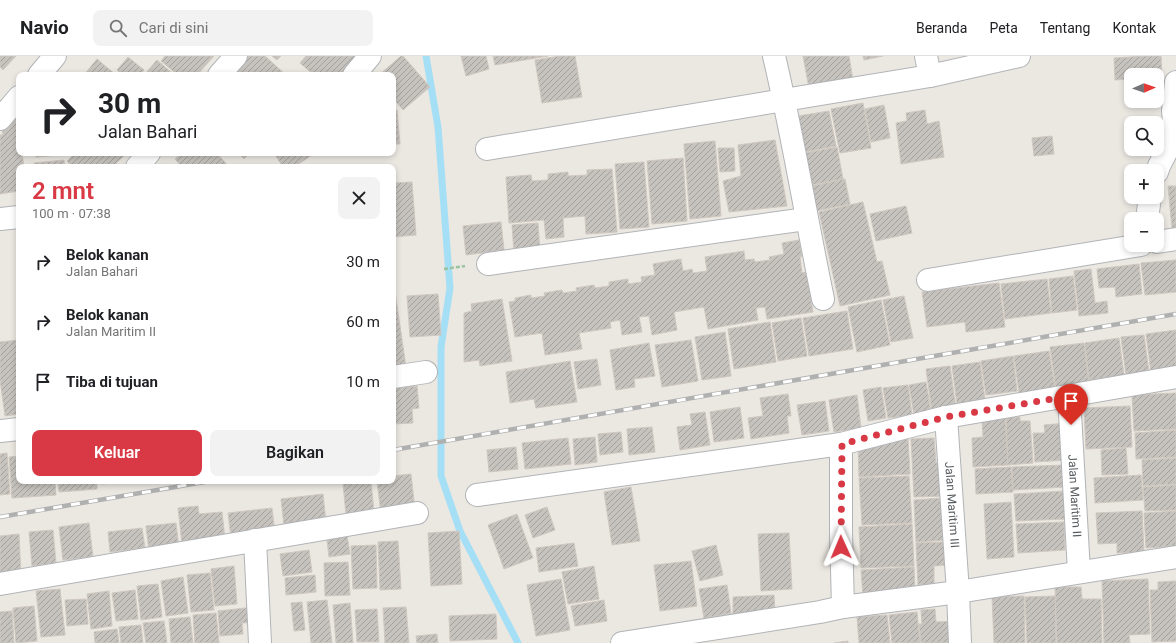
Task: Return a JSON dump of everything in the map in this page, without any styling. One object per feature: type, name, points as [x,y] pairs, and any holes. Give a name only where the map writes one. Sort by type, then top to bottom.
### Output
[{"type":"street","points":[[42,72],[55,56]]},
{"type":"street","points":[[222,72],[236,56]]},
{"type":"street","points":[[357,72],[370,56]]},
{"type":"street","points":[[774,56],[785,101],[806,219],[823,298]]},
{"type":"street","points":[[487,149],[785,101],[928,66],[1019,56]]},
{"type":"street","points":[[1160,164],[1176,136],[1174,111],[1176,82]]},
{"type":"street","points":[[0,119],[16,101]]},
{"type":"street","points":[[140,164],[146,156]]},
{"type":"street","points":[[0,219],[16,217]]},
{"type":"street","points":[[488,264],[806,219]]},
{"type":"street","points":[[1164,241],[1176,239]]},
{"type":"street","points":[[928,280],[1124,248]]},
{"type":"street","points":[[396,377],[426,372]]},
{"type":"street","points":[[477,495],[842,444],[946,417],[1176,377]]},
{"type":"street","name":"Jalan Maritim II","points":[[1069,396],[1079,572]]},
{"type":"street","name":"Jalan Maritim III","points":[[946,417],[960,643]]},
{"type":"street","points":[[0,431],[16,429]]},
{"type":"street","points":[[842,444],[841,532],[843,606]]},
{"type":"street","points":[[0,584],[417,513]]},
{"type":"street","points":[[255,540],[260,643]]},
{"type":"street","points":[[622,643],[820,612],[843,606],[958,592],[1176,557]]},
{"type":"building","points":[[0,56],[16,56],[3,70],[0,67]]},
{"type":"building","points":[[165,56],[214,56],[200,72],[174,72],[161,61]]},
{"type":"building","points":[[249,56],[265,56],[283,72],[235,72]]},
{"type":"building","points":[[272,56],[281,56],[277,60]]},
{"type":"building","points":[[306,56],[356,56],[346,72],[310,72],[300,63]]},
{"type":"building","points":[[401,56],[403,56],[430,87],[403,110],[396,102],[396,72],[382,72]]},
{"type":"building","points":[[461,56],[486,56],[489,69],[466,76]]},
{"type":"building","points":[[493,56],[548,56],[495,65]]},
{"type":"building","points":[[560,56],[575,56],[582,97],[542,103],[535,60]]},
{"type":"building","points":[[803,56],[849,56],[853,80],[809,88]]},
{"type":"building","points":[[863,56],[883,56],[864,60]]},
{"type":"building","points":[[1161,56],[1162,68],[1124,68],[1124,79],[1115,80],[1114,58]]},
{"type":"building","points":[[128,57],[144,70],[142,72],[119,72],[117,70]]},
{"type":"building","points":[[97,59],[112,72],[86,72]]},
{"type":"building","points":[[157,60],[171,72],[147,72]]},
{"type":"building","points":[[863,103],[871,148],[840,153],[831,109]]},
{"type":"building","points":[[884,105],[890,138],[871,142],[865,109]]},
{"type":"building","points":[[397,110],[400,144],[396,144]]},
{"type":"building","points":[[925,110],[927,124],[939,121],[944,157],[901,164],[896,123],[907,121],[906,113]]},
{"type":"building","points":[[829,111],[836,146],[805,152],[798,116]]},
{"type":"building","points":[[16,118],[16,156],[22,156],[24,164],[16,164],[16,191],[0,194],[0,135],[3,135],[1,121]]},
{"type":"building","points":[[1052,136],[1054,154],[1034,156],[1032,138]]},
{"type":"building","points":[[775,140],[787,206],[729,212],[723,181],[741,176],[738,145]]},
{"type":"building","points":[[715,141],[721,216],[690,219],[684,144]]},
{"type":"building","points":[[837,147],[843,179],[811,185],[805,153]]},
{"type":"building","points":[[718,148],[734,148],[735,171],[720,172]]},
{"type":"building","points":[[72,156],[124,156],[115,164],[70,164],[67,161]]},
{"type":"building","points":[[178,156],[220,156],[226,164],[179,164],[175,159]]},
{"type":"building","points":[[276,156],[310,156],[298,164],[281,164]]},
{"type":"building","points":[[683,158],[687,221],[652,224],[647,161]]},
{"type":"building","points":[[64,160],[65,164],[34,164]]},
{"type":"building","points":[[644,162],[649,227],[620,229],[615,164]]},
{"type":"building","points":[[612,169],[617,232],[586,234],[585,216],[563,218],[564,237],[546,239],[544,220],[509,223],[506,177],[531,175],[532,181],[548,180],[548,174],[568,172],[568,176],[587,175],[587,170]]},
{"type":"building","points":[[845,179],[850,204],[816,211],[811,186]]},
{"type":"building","points":[[412,182],[416,235],[396,237],[396,183]]},
{"type":"building","points":[[1168,186],[1176,186],[1176,229],[1172,229]]},
{"type":"building","points":[[863,202],[877,262],[882,261],[890,295],[840,306],[819,212]]},
{"type":"building","points":[[906,206],[912,233],[876,241],[870,214]]},
{"type":"building","points":[[501,222],[504,250],[466,255],[463,226]]},
{"type":"building","points":[[538,223],[540,251],[514,253],[512,225]]},
{"type":"building","points":[[799,240],[802,256],[800,257],[802,273],[806,272],[813,312],[767,319],[765,307],[756,308],[758,320],[708,329],[704,307],[674,312],[677,330],[652,335],[649,316],[639,317],[642,332],[622,335],[620,320],[610,322],[611,328],[579,333],[582,349],[545,355],[542,333],[515,337],[509,302],[515,301],[515,298],[531,295],[531,298],[545,296],[544,293],[562,290],[563,293],[577,291],[576,288],[594,285],[595,288],[609,286],[609,282],[628,279],[628,284],[642,282],[641,277],[655,275],[653,264],[681,259],[683,271],[692,269],[693,273],[707,271],[705,257],[744,251],[745,260],[754,259],[755,262],[770,260],[769,257],[784,254],[782,243]]},
{"type":"building","points":[[1176,260],[1176,292],[1145,295],[1141,263]]},
{"type":"building","points":[[1139,264],[1142,294],[1116,297],[1115,287],[1099,288],[1097,269]]},
{"type":"building","points":[[1091,269],[1095,303],[1107,301],[1108,313],[1079,316],[1074,271]]},
{"type":"building","points":[[1073,276],[1077,310],[1052,313],[1049,279]]},
{"type":"building","points":[[1047,279],[1051,313],[1005,319],[1001,284]]},
{"type":"building","points":[[999,283],[1005,327],[966,332],[965,322],[927,327],[922,292]]},
{"type":"building","points":[[438,294],[441,335],[410,337],[407,296]]},
{"type":"building","points":[[904,296],[913,338],[891,342],[883,300]]},
{"type":"building","points":[[396,299],[406,367],[396,369]]},
{"type":"building","points":[[502,299],[512,361],[480,366],[479,360],[464,362],[464,313],[472,311],[471,304]]},
{"type":"building","points":[[881,300],[890,345],[857,352],[848,307]]},
{"type":"building","points":[[847,311],[853,349],[809,356],[803,318]]},
{"type":"building","points":[[801,318],[807,356],[778,361],[772,323]]},
{"type":"building","points":[[770,322],[776,362],[734,369],[728,329]]},
{"type":"building","points":[[1176,330],[1176,368],[1151,372],[1146,334]]},
{"type":"building","points":[[725,332],[731,376],[702,380],[695,337]]},
{"type":"building","points":[[1144,335],[1149,372],[1126,375],[1121,337]]},
{"type":"building","points":[[1119,338],[1124,375],[1089,380],[1085,343]]},
{"type":"building","points":[[16,340],[16,414],[5,416],[0,380],[0,342]]},
{"type":"building","points":[[691,340],[698,381],[662,387],[655,345]]},
{"type":"building","points":[[649,343],[655,376],[634,379],[635,387],[616,390],[610,350]]},
{"type":"building","points":[[1084,343],[1089,385],[1056,390],[1050,347]]},
{"type":"building","points":[[1049,351],[1055,388],[1019,393],[1014,356]]},
{"type":"building","points":[[1013,356],[1017,391],[986,395],[981,361]]},
{"type":"building","points":[[597,359],[601,385],[578,389],[574,362]]},
{"type":"building","points":[[570,361],[577,402],[536,408],[534,399],[510,403],[506,372]]},
{"type":"building","points":[[980,362],[985,400],[957,404],[952,366]]},
{"type":"building","points":[[950,366],[956,409],[932,412],[926,369]]},
{"type":"building","points":[[926,382],[931,412],[914,415],[909,385]]},
{"type":"building","points":[[908,385],[912,415],[888,418],[883,388]]},
{"type":"building","points":[[417,386],[419,408],[412,409],[413,423],[396,424],[396,388]]},
{"type":"building","points":[[881,387],[886,418],[868,421],[863,390]]},
{"type":"building","points":[[1176,393],[1176,429],[1134,431],[1132,395]]},
{"type":"building","points":[[788,394],[791,416],[787,416],[789,433],[751,439],[748,418],[763,416],[760,398]]},
{"type":"building","points":[[857,395],[861,428],[834,432],[829,400]]},
{"type":"building","points":[[825,401],[829,431],[802,435],[797,405]]},
{"type":"building","points":[[1130,406],[1132,447],[1086,449],[1084,408]]},
{"type":"building","points":[[740,407],[744,438],[714,442],[710,412]]},
{"type":"building","points":[[705,412],[710,445],[680,450],[677,427],[692,425],[690,414]]},
{"type":"building","points":[[1005,417],[1008,465],[973,467],[972,438],[983,437],[982,419]]},
{"type":"building","points":[[1020,417],[1020,421],[1030,421],[1033,463],[1008,465],[1006,418]]},
{"type":"building","points":[[1067,423],[1068,460],[1035,462],[1033,433],[1045,433],[1044,425]]},
{"type":"building","points":[[652,427],[655,452],[629,455],[627,429]]},
{"type":"building","points":[[1176,430],[1176,457],[1136,459],[1135,433]]},
{"type":"building","points":[[621,432],[623,452],[600,455],[598,434]]},
{"type":"building","points":[[595,437],[597,462],[575,465],[573,439]]},
{"type":"building","points":[[568,438],[571,464],[525,469],[522,443]]},
{"type":"building","points":[[934,438],[936,463],[945,463],[947,496],[914,497],[911,439]]},
{"type":"building","points":[[908,439],[910,474],[859,477],[858,441]]},
{"type":"building","points":[[516,447],[518,469],[489,472],[487,450]]},
{"type":"building","points":[[1126,448],[1128,474],[1102,475],[1101,450]]},
{"type":"building","points":[[7,453],[10,494],[0,495],[0,454]]},
{"type":"building","points":[[16,456],[16,484],[55,484],[56,495],[12,498],[9,457]]},
{"type":"building","points":[[1176,458],[1176,484],[1143,486],[1142,460]]},
{"type":"building","points":[[1064,465],[1065,487],[1013,490],[1012,467]]},
{"type":"building","points":[[1011,467],[1013,492],[976,494],[975,469]]},
{"type":"building","points":[[411,474],[415,510],[381,514],[377,484],[396,484],[396,476]]},
{"type":"building","points":[[1141,475],[1143,500],[1095,503],[1094,478]]},
{"type":"building","points":[[909,476],[912,523],[862,525],[859,478]]},
{"type":"building","points":[[58,484],[97,484],[97,489],[59,492]]},
{"type":"building","points":[[343,484],[371,484],[374,512],[346,515]]},
{"type":"building","points":[[1176,485],[1176,510],[1145,511],[1143,487]]},
{"type":"building","points":[[631,487],[640,541],[612,545],[604,492]]},
{"type":"building","points":[[1065,491],[1066,519],[1016,521],[1014,494]]},
{"type":"building","points":[[323,494],[326,522],[284,526],[281,499]]},
{"type":"building","points":[[942,498],[949,540],[916,542],[914,500]]},
{"type":"building","points":[[1011,502],[1014,557],[987,559],[984,504]]},
{"type":"building","points":[[198,506],[199,514],[222,512],[225,539],[182,544],[178,508]]},
{"type":"building","points":[[547,507],[555,530],[533,538],[525,515]]},
{"type":"building","points":[[272,508],[275,533],[231,538],[228,513]]},
{"type":"building","points":[[1142,511],[1144,552],[1117,553],[1117,543],[1098,544],[1096,513]]},
{"type":"building","points":[[1176,511],[1176,546],[1146,548],[1144,513]]},
{"type":"building","points":[[517,514],[533,558],[504,569],[488,525]]},
{"type":"building","points":[[1064,522],[1065,550],[1018,553],[1016,524]]},
{"type":"building","points":[[89,523],[93,557],[63,560],[59,527]]},
{"type":"building","points":[[176,523],[179,549],[149,552],[146,526]]},
{"type":"building","points":[[912,524],[914,566],[861,568],[859,527]]},
{"type":"building","points":[[142,528],[145,548],[110,552],[108,532]]},
{"type":"building","points":[[346,529],[350,554],[329,557],[326,532]]},
{"type":"building","points":[[53,530],[56,563],[32,566],[29,532]]},
{"type":"building","points":[[459,531],[462,584],[431,586],[428,533]]},
{"type":"building","points":[[789,533],[792,589],[761,591],[758,534]]},
{"type":"building","points":[[19,534],[21,575],[0,576],[0,536]]},
{"type":"building","points":[[398,541],[401,589],[380,590],[378,542]]},
{"type":"building","points":[[944,542],[945,565],[934,566],[934,584],[918,585],[916,543]]},
{"type":"building","points":[[574,543],[578,566],[539,572],[536,548]]},
{"type":"building","points":[[376,545],[377,588],[353,589],[351,546]]},
{"type":"building","points":[[716,545],[723,575],[700,581],[692,551]]},
{"type":"building","points":[[309,550],[312,572],[283,576],[280,554]]},
{"type":"building","points":[[691,561],[697,606],[660,611],[654,565]]},
{"type":"building","points":[[348,562],[350,595],[325,596],[324,563]]},
{"type":"building","points":[[234,566],[237,604],[215,606],[211,569]]},
{"type":"building","points":[[594,566],[599,599],[568,604],[562,572]]},
{"type":"building","points":[[914,567],[915,593],[863,596],[861,570]]},
{"type":"building","points":[[210,573],[214,610],[191,612],[187,575]]},
{"type":"building","points":[[315,575],[316,592],[286,595],[285,578]]},
{"type":"building","points":[[183,577],[188,613],[166,616],[161,581]]},
{"type":"building","points":[[561,579],[570,630],[536,636],[527,585]]},
{"type":"building","points":[[1148,579],[1150,634],[1129,635],[1130,643],[1104,643],[1102,581]]},
{"type":"building","points":[[1176,581],[1176,641],[1152,642],[1150,590],[1158,590],[1158,582]]},
{"type":"building","points":[[158,584],[162,617],[141,620],[137,586]]},
{"type":"building","points":[[727,585],[731,613],[704,618],[699,589]]},
{"type":"building","points":[[1055,587],[1081,587],[1082,599],[1101,599],[1102,643],[1057,643]]},
{"type":"building","points":[[60,589],[65,635],[41,637],[36,591]]},
{"type":"building","points":[[135,590],[138,619],[116,621],[112,593]]},
{"type":"building","points":[[109,591],[112,626],[91,629],[87,594]]},
{"type":"building","points":[[774,595],[775,612],[733,614],[733,597]]},
{"type":"building","points":[[1024,596],[1025,643],[994,643],[992,597]]},
{"type":"building","points":[[1055,596],[1056,643],[1027,643],[1025,597]]},
{"type":"building","points":[[86,599],[88,624],[67,626],[65,600]]},
{"type":"building","points":[[327,600],[332,643],[311,643],[307,602]]},
{"type":"building","points":[[604,600],[607,621],[575,626],[571,606]]},
{"type":"building","points":[[302,602],[305,630],[294,631],[291,603]]},
{"type":"building","points":[[350,603],[353,643],[336,643],[333,605]]},
{"type":"building","points":[[34,606],[37,641],[16,643],[13,608]]},
{"type":"building","points":[[255,607],[257,622],[242,623],[243,634],[220,636],[218,611]]},
{"type":"building","points":[[406,607],[409,643],[385,643],[383,608]]},
{"type":"building","points":[[377,609],[379,642],[357,642],[355,610]]},
{"type":"building","points":[[935,609],[936,622],[956,621],[958,643],[921,643],[919,624],[922,624],[921,610]]},
{"type":"building","points":[[12,611],[14,643],[0,643],[0,612]]},
{"type":"building","points":[[917,612],[920,643],[892,643],[889,615]]},
{"type":"building","points":[[216,613],[219,643],[195,643],[193,615]]},
{"type":"building","points":[[496,614],[497,639],[450,641],[449,616]]},
{"type":"building","points":[[887,615],[890,643],[859,643],[857,617]]},
{"type":"building","points":[[190,617],[193,643],[171,643],[169,619]]},
{"type":"building","points":[[164,621],[167,643],[146,643],[143,623]]},
{"type":"building","points":[[141,625],[143,643],[121,643],[119,627]]},
{"type":"building","points":[[117,629],[119,643],[95,643],[94,632]]},
{"type":"building","points":[[437,634],[438,643],[417,643],[416,636]]},
{"type":"building","points":[[848,641],[848,643],[834,643]]},
{"type":"waterway","points":[[426,56],[438,127],[450,288],[441,347],[441,476],[460,531],[518,643]]},
{"type":"railway","points":[[396,449],[1176,314]]},
{"type":"railway","points":[[0,517],[192,484]]},
{"type":"route","points":[[841,547],[842,444],[946,417],[1069,396],[1071,425]]}]
